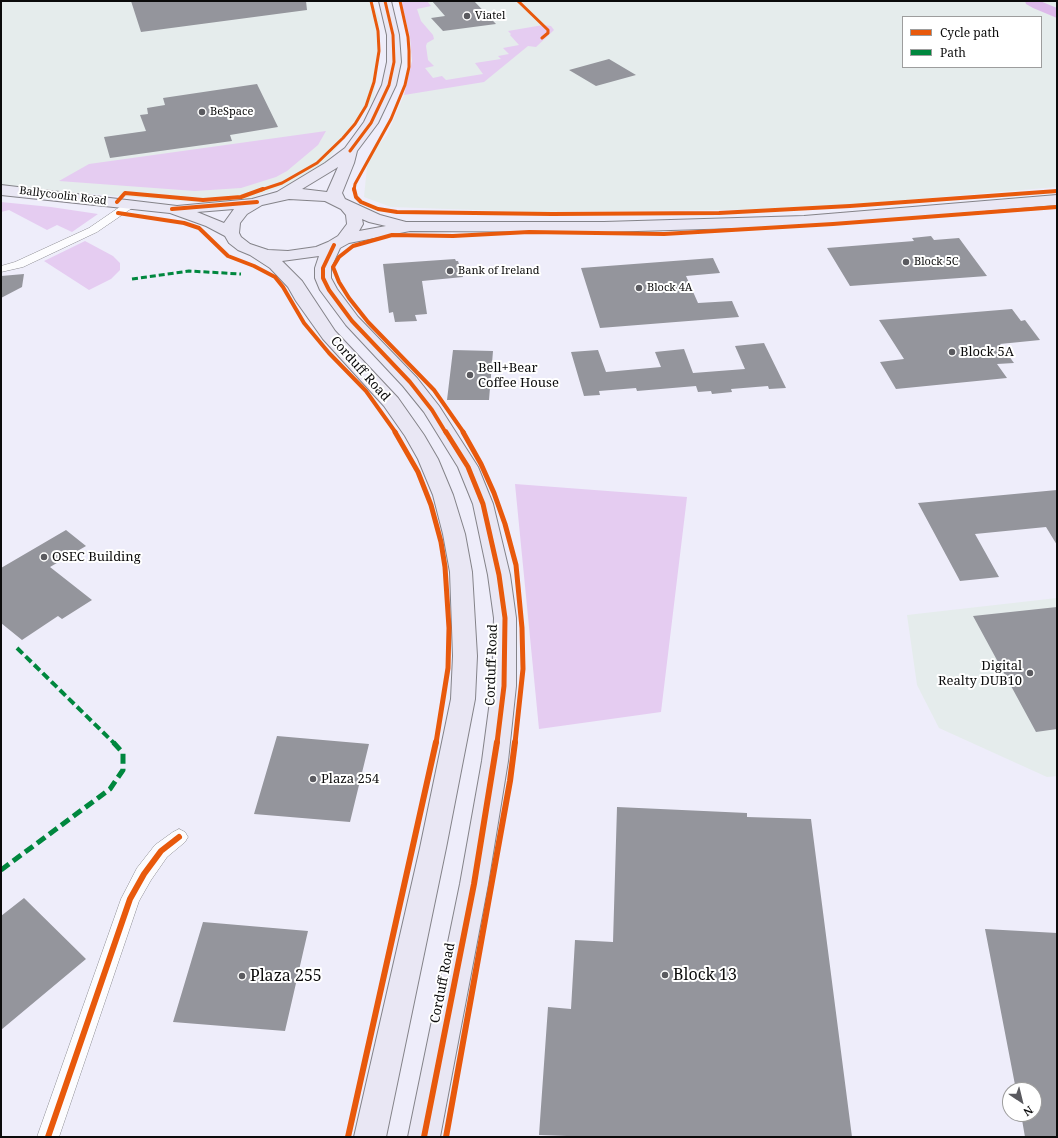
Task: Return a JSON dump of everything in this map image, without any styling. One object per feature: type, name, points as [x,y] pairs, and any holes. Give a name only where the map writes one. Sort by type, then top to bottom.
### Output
[{"type":"main road","points":[[279,196],[330,166],[350,151],[371,124],[389,85],[394,62],[393,35],[385,1]]},
{"type":"main road","points":[[343,204],[334,193],[347,163],[350,151]]},
{"type":"main road","name":"Ballycoolin Road","points":[[1,190],[172,209],[256,202]]},
{"type":"main road","points":[[231,233],[232,223],[236,217],[241,211],[256,202],[279,196],[304,194],[318,195],[343,204],[375,219],[410,226],[613,226],[804,222],[1057,200]]},
{"type":"main road","name":"Corduff Road","points":[[343,204],[354,215],[355,224],[351,232],[339,242],[326,257],[323,268],[323,278],[329,290],[352,321],[410,382],[432,410],[468,467],[485,511],[499,574],[504,618],[504,686],[495,761],[474,884],[424,1137]]},
{"type":"main road","name":"Ballycoolin Road","points":[[172,209],[212,223],[231,233],[235,240],[244,247],[256,252]]},
{"type":"main road","points":[[256,252],[276,256],[300,255],[320,251],[339,242],[410,226]]},
{"type":"main road","name":"Corduff Road","points":[[256,252],[276,264],[287,274],[329,335],[373,381],[391,402],[414,434],[428,459],[443,495],[454,534],[461,572],[465,656],[463,699],[433,848],[370,1137]]},
{"type":"street","points":[[1,269],[19,265],[94,230],[131,204]]},
{"type":"street","points":[[48,1137],[130,899],[144,874],[161,851],[179,837]]},
{"type":"shaded area","points":[[1,1],[372,1],[380,19],[374,99],[327,161],[300,180],[246,200],[194,202],[1,187]]},
{"type":"shaded area","points":[[401,1],[1057,1],[1057,187],[800,209],[533,212],[391,207],[364,197],[368,157],[387,135],[404,95],[412,61],[410,37]]},
{"type":"shaded area","points":[[401,1],[427,1],[431,6],[417,9],[421,21],[433,35],[434,39],[427,43],[426,46],[428,60],[434,66],[425,68],[433,78],[442,76],[446,80],[483,74],[475,63],[501,59],[498,56],[509,54],[503,48],[519,45],[508,31],[543,25],[551,26],[554,30],[536,47],[528,46],[484,82],[404,95],[412,61],[410,37]]},
{"type":"shaded area","points":[[1025,1],[1040,1],[1057,8],[1057,18],[1033,8],[1026,4]]},
{"type":"shaded area","points":[[326,131],[318,145],[287,171],[276,177],[241,188],[195,191],[59,181],[89,164]]},
{"type":"shaded area","points":[[1,202],[98,214],[72,232],[57,225],[47,230],[9,210],[1,212]]},
{"type":"shaded area","points":[[85,241],[113,256],[120,263],[120,270],[111,279],[89,290],[44,261]]},
{"type":"shaded area","points":[[515,484],[687,497],[661,712],[539,729]]},
{"type":"shaded area","points":[[1057,598],[1057,776],[1047,777],[939,728],[917,685],[907,615]]},
{"type":"building","points":[[131,1],[306,1],[307,10],[141,32]]},
{"type":"building","name":"Viatel","points":[[432,1],[474,1],[496,24],[443,31],[431,18],[445,16]]},
{"type":"building","points":[[609,59],[636,75],[596,86],[569,70]]},
{"type":"building","points":[[257,84],[278,127],[230,135],[232,141],[110,158],[104,137],[146,131],[140,115],[148,114],[147,108],[165,105],[163,98]]},
{"type":"building","name":"Block 5C","points":[[931,236],[934,240],[959,238],[987,276],[850,286],[827,248],[914,241],[912,238]]},
{"type":"building","name":"Block 4A","points":[[713,258],[720,273],[686,276],[698,303],[732,301],[739,317],[600,328],[581,268]]},
{"type":"building","points":[[455,259],[458,261],[463,277],[422,281],[427,314],[415,315],[417,321],[395,322],[393,312],[389,313],[383,264]]},
{"type":"building","points":[[24,274],[22,287],[1,298],[1,276]]},
{"type":"building","name":"Block 5A","points":[[1012,309],[1021,321],[1025,320],[1040,340],[1000,344],[1014,363],[997,364],[1007,378],[896,389],[880,362],[904,359],[879,320]]},
{"type":"building","points":[[764,343],[786,388],[769,389],[768,386],[731,389],[732,392],[712,394],[711,391],[698,392],[696,386],[637,391],[636,388],[599,391],[600,395],[584,396],[571,352],[598,350],[606,372],[661,367],[655,352],[684,349],[693,373],[745,369],[735,346]]},
{"type":"building","name":"Bell+Bear Coffee House","points":[[453,350],[493,351],[489,400],[447,400]]},
{"type":"building","points":[[1057,490],[1057,545],[1046,527],[975,534],[999,577],[960,581],[918,503]]},
{"type":"building","points":[[66,530],[86,546],[50,567],[92,600],[62,619],[58,616],[22,640],[1,623],[1,568]]},
{"type":"building","name":"Digital Realty DUB10","points":[[1057,607],[1057,729],[1036,732],[973,616]]},
{"type":"building","name":"Plaza 254","points":[[277,736],[369,744],[350,822],[254,814]]},
{"type":"building","name":"Block 13","points":[[617,807],[747,813],[747,817],[811,819],[852,1137],[595,1137],[539,1135],[548,1007],[571,1009],[575,940],[613,942]]},
{"type":"building","points":[[24,898],[86,959],[1,1030],[1,916]]},
{"type":"building","name":"Plaza 255","points":[[203,922],[308,931],[285,1031],[173,1022]]},
{"type":"building","points":[[985,929],[1057,933],[1057,1137],[1025,1137],[1022,1122],[1042,1122],[1042,1082],[1014,1082]]},
{"type":"marked path","points":[[132,279],[189,271],[241,274]]},
{"type":"marked path","points":[[1,870],[110,789],[123,770],[123,753],[110,738],[17,648]]},
{"type":"cycle path","points":[[117,202],[125,193],[203,200],[241,197],[282,183],[317,163],[343,138],[355,124],[366,106],[374,82],[379,51],[378,31],[371,1]]},
{"type":"cycle path","points":[[350,151],[371,123],[389,85],[394,62],[393,35],[385,1]]},
{"type":"cycle path","points":[[400,1],[408,37],[409,51],[409,67],[405,85],[391,119],[355,184],[354,192],[356,197],[361,202],[378,209],[397,212],[552,214],[719,213],[850,206],[1057,191]]},
{"type":"cycle path","points":[[518,1],[548,30],[548,33],[542,38]]},
{"type":"cycle path","points":[[172,209],[257,202]]},
{"type":"cycle path","points":[[446,1137],[510,781],[516,735],[523,669],[522,628],[516,565],[505,524],[494,493],[468,439],[434,390],[368,322],[349,298],[339,282],[333,267],[339,257],[353,246],[392,235],[453,236],[529,232],[664,234],[833,224],[1057,207]]},
{"type":"cycle path","points":[[118,213],[184,223],[199,228],[228,256],[254,266],[275,277],[283,287],[304,323],[329,353],[366,391],[397,434],[418,472],[431,505],[441,542],[445,567],[449,628],[448,668],[443,705],[432,766],[348,1137]]},
{"type":"cycle path","points":[[334,245],[323,268],[323,278],[329,290],[352,321],[410,382],[432,410],[468,467],[483,504],[499,575],[505,618],[504,686],[495,761],[474,884],[424,1137]]},
{"type":"cycle path","points":[[48,1137],[130,899],[144,874],[161,851],[179,837]]},
{"type":"place","name":"Viatel","points":[[467,16]]},
{"type":"place","name":"BeSpace","points":[[202,112]]},
{"type":"place","name":"Block 5C","points":[[906,262]]},
{"type":"place","name":"Bank of Ireland","points":[[450,271]]},
{"type":"place","name":"Block 4A","points":[[639,288]]},
{"type":"place","name":"Block 5A","points":[[952,352]]},
{"type":"place","name":"Bell+Bear Coffee House","points":[[470,375]]},
{"type":"place","name":"OSEC Building","points":[[44,557]]},
{"type":"place","name":"Digital Realty DUB10","points":[[1030,673]]},
{"type":"place","name":"Plaza 254","points":[[313,779]]},
{"type":"place","name":"Block 13","points":[[665,975]]},
{"type":"place","name":"Plaza 255","points":[[242,976]]}]
